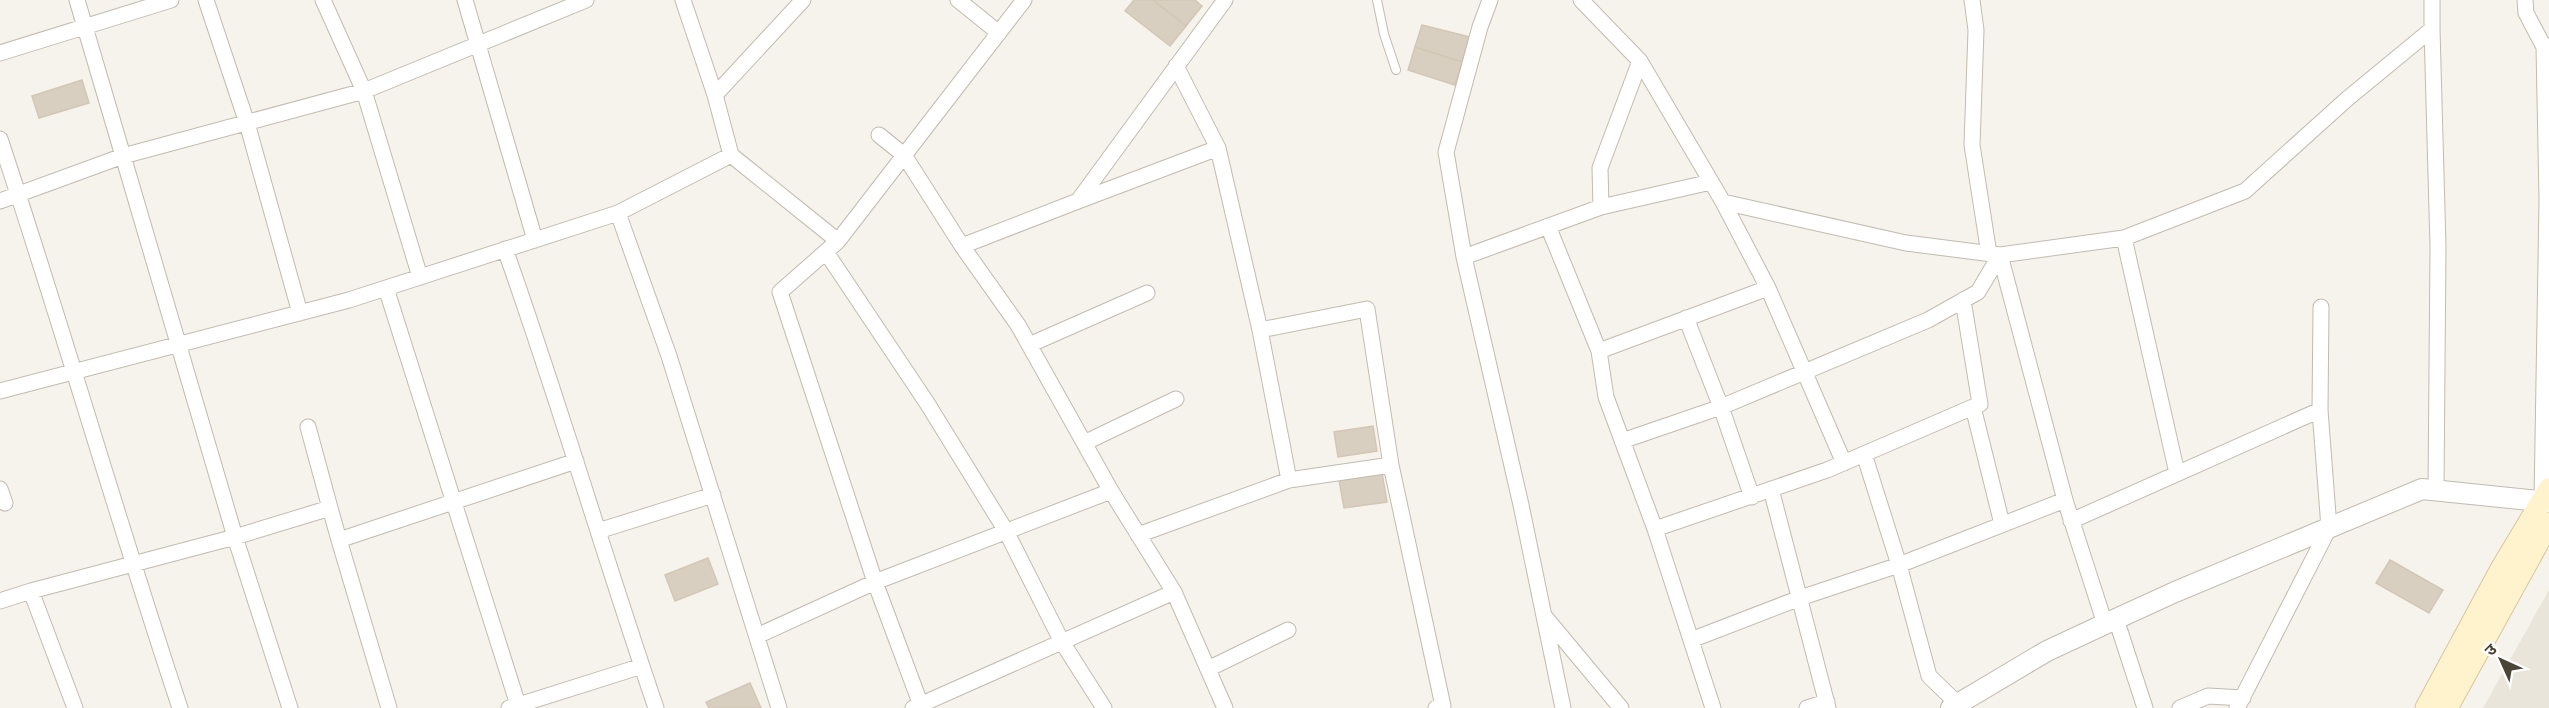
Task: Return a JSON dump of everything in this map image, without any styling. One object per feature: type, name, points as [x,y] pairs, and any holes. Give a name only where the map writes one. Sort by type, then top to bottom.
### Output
[{"type":"main road","points":[[2426,708],[2501,569],[2546,498]]},
{"type":"main road","points":[[2448,708],[2549,524]]},
{"type":"street","points":[[77,0],[83,27],[235,537],[290,708]]},
{"type":"street","points":[[0,53],[171,0]]},
{"type":"street","points":[[206,0],[247,123],[300,313]]},
{"type":"street","points":[[323,0],[364,91],[420,277]]},
{"type":"street","points":[[465,0],[480,45],[535,240]]},
{"type":"street","points":[[0,201],[123,156],[364,91],[586,0]]},
{"type":"street","points":[[683,0],[715,95],[731,155],[832,247],[1006,531],[1062,642],[1104,708]]},
{"type":"street","points":[[715,95],[803,0]]},
{"type":"street","points":[[958,0],[999,33]]},
{"type":"street","points":[[1024,0],[832,247],[780,292],[919,707],[1174,592]]},
{"type":"street","points":[[1078,201],[1225,0]]},
{"type":"street","points":[[1490,0],[1480,27],[1446,152],[1464,257],[1521,505],[1563,708]]},
{"type":"street","points":[[1581,0],[1640,61],[1723,202],[1768,288],[1844,463]]},
{"type":"street","points":[[1972,0],[1976,30],[1972,145],[1995,254],[2071,520],[2145,708]]},
{"type":"street","points":[[2432,0],[2438,247],[2436,490]]},
{"type":"street","points":[[1864,454],[1899,565],[1929,676],[1957,707],[2048,651],[2175,592],[2422,489],[2546,498],[2546,46],[2526,13],[2525,0]]},
{"type":"street","points":[[1723,202],[1906,243],[1995,254],[2124,238],[2245,191],[2347,99],[2432,29]]},
{"type":"street","points":[[1601,207],[1600,168],[1640,61]]},
{"type":"street","points":[[1176,66],[1218,148],[1260,330],[1289,480]]},
{"type":"street","points":[[879,135],[904,155],[962,246],[1018,325],[1111,491],[1174,592],[1225,708]]},
{"type":"street","points":[[0,139],[76,372],[132,564],[180,708]]},
{"type":"street","points":[[962,246],[1218,148]]},
{"type":"street","points":[[0,391],[300,313],[535,240],[618,213],[731,155]]},
{"type":"street","points":[[1464,257],[1601,207],[1711,182]]},
{"type":"street","points":[[618,213],[669,356],[779,708]]},
{"type":"street","points":[[1548,226],[1599,351],[1606,397],[1655,529],[1713,708]]},
{"type":"street","points":[[2124,238],[2177,473]]},
{"type":"street","points":[[505,249],[543,355],[656,708]]},
{"type":"street","points":[[1622,441],[1721,407],[1928,320],[1978,292],[1995,254]]},
{"type":"street","points":[[386,288],[455,502],[515,707],[642,666]]},
{"type":"street","points":[[1599,351],[1768,288]]},
{"type":"street","points":[[1029,345],[1147,293]]},
{"type":"street","points":[[1655,529],[1844,463],[1980,404],[1963,300]]},
{"type":"street","points":[[2180,708],[2208,696],[2240,703],[2329,528],[2320,410],[2321,307]]},
{"type":"street","points":[[1260,330],[1367,309],[1391,465],[1443,706],[1436,708]]},
{"type":"street","points":[[1686,318],[1721,407],[1752,497]]},
{"type":"street","points":[[1084,443],[1176,399]]},
{"type":"street","points":[[1973,407],[2002,524]]},
{"type":"street","points":[[2071,520],[2320,410]]},
{"type":"street","points":[[308,428],[389,708]]},
{"type":"street","points":[[339,540],[576,461]]},
{"type":"street","points":[[1138,535],[1289,480],[1391,465]]},
{"type":"street","points":[[1771,489],[1828,705],[1807,708]]},
{"type":"street","points":[[757,636],[876,582],[1111,491]]},
{"type":"street","points":[[598,531],[713,495]]},
{"type":"street","points":[[1691,640],[1800,598],[1899,565],[2065,500]]},
{"type":"street","points":[[0,601],[235,537],[330,508]]},
{"type":"street","points":[[31,591],[75,708]]},
{"type":"street","points":[[1544,616],[1621,708]]},
{"type":"street","points":[[1208,669],[1288,630]]},
{"type":"lane","points":[[1377,0],[1384,34],[1396,70]]},
{"type":"shaded area","points":[[2549,590],[2549,708],[2483,708]]},
{"type":"building","points":[[1134,0],[1153,0],[1186,26],[1170,46],[1125,11]]},
{"type":"building","points":[[1153,0],[1195,0],[1202,6],[1186,26]]},
{"type":"building","points":[[1422,25],[1470,37],[1462,62],[1415,47]]},
{"type":"building","points":[[1415,47],[1462,62],[1455,85],[1408,70]]},
{"type":"building","points":[[82,80],[89,103],[39,118],[32,96]]},
{"type":"building","points":[[1373,426],[1377,451],[1338,457],[1334,432]]},
{"type":"building","points":[[1382,473],[1387,502],[1344,508],[1339,480]]},
{"type":"building","points":[[708,558],[718,584],[675,601],[665,575]]},
{"type":"building","points":[[2390,560],[2443,590],[2429,613],[2376,583]]},
{"type":"building","points":[[750,683],[761,708],[709,708],[706,702]]}]
